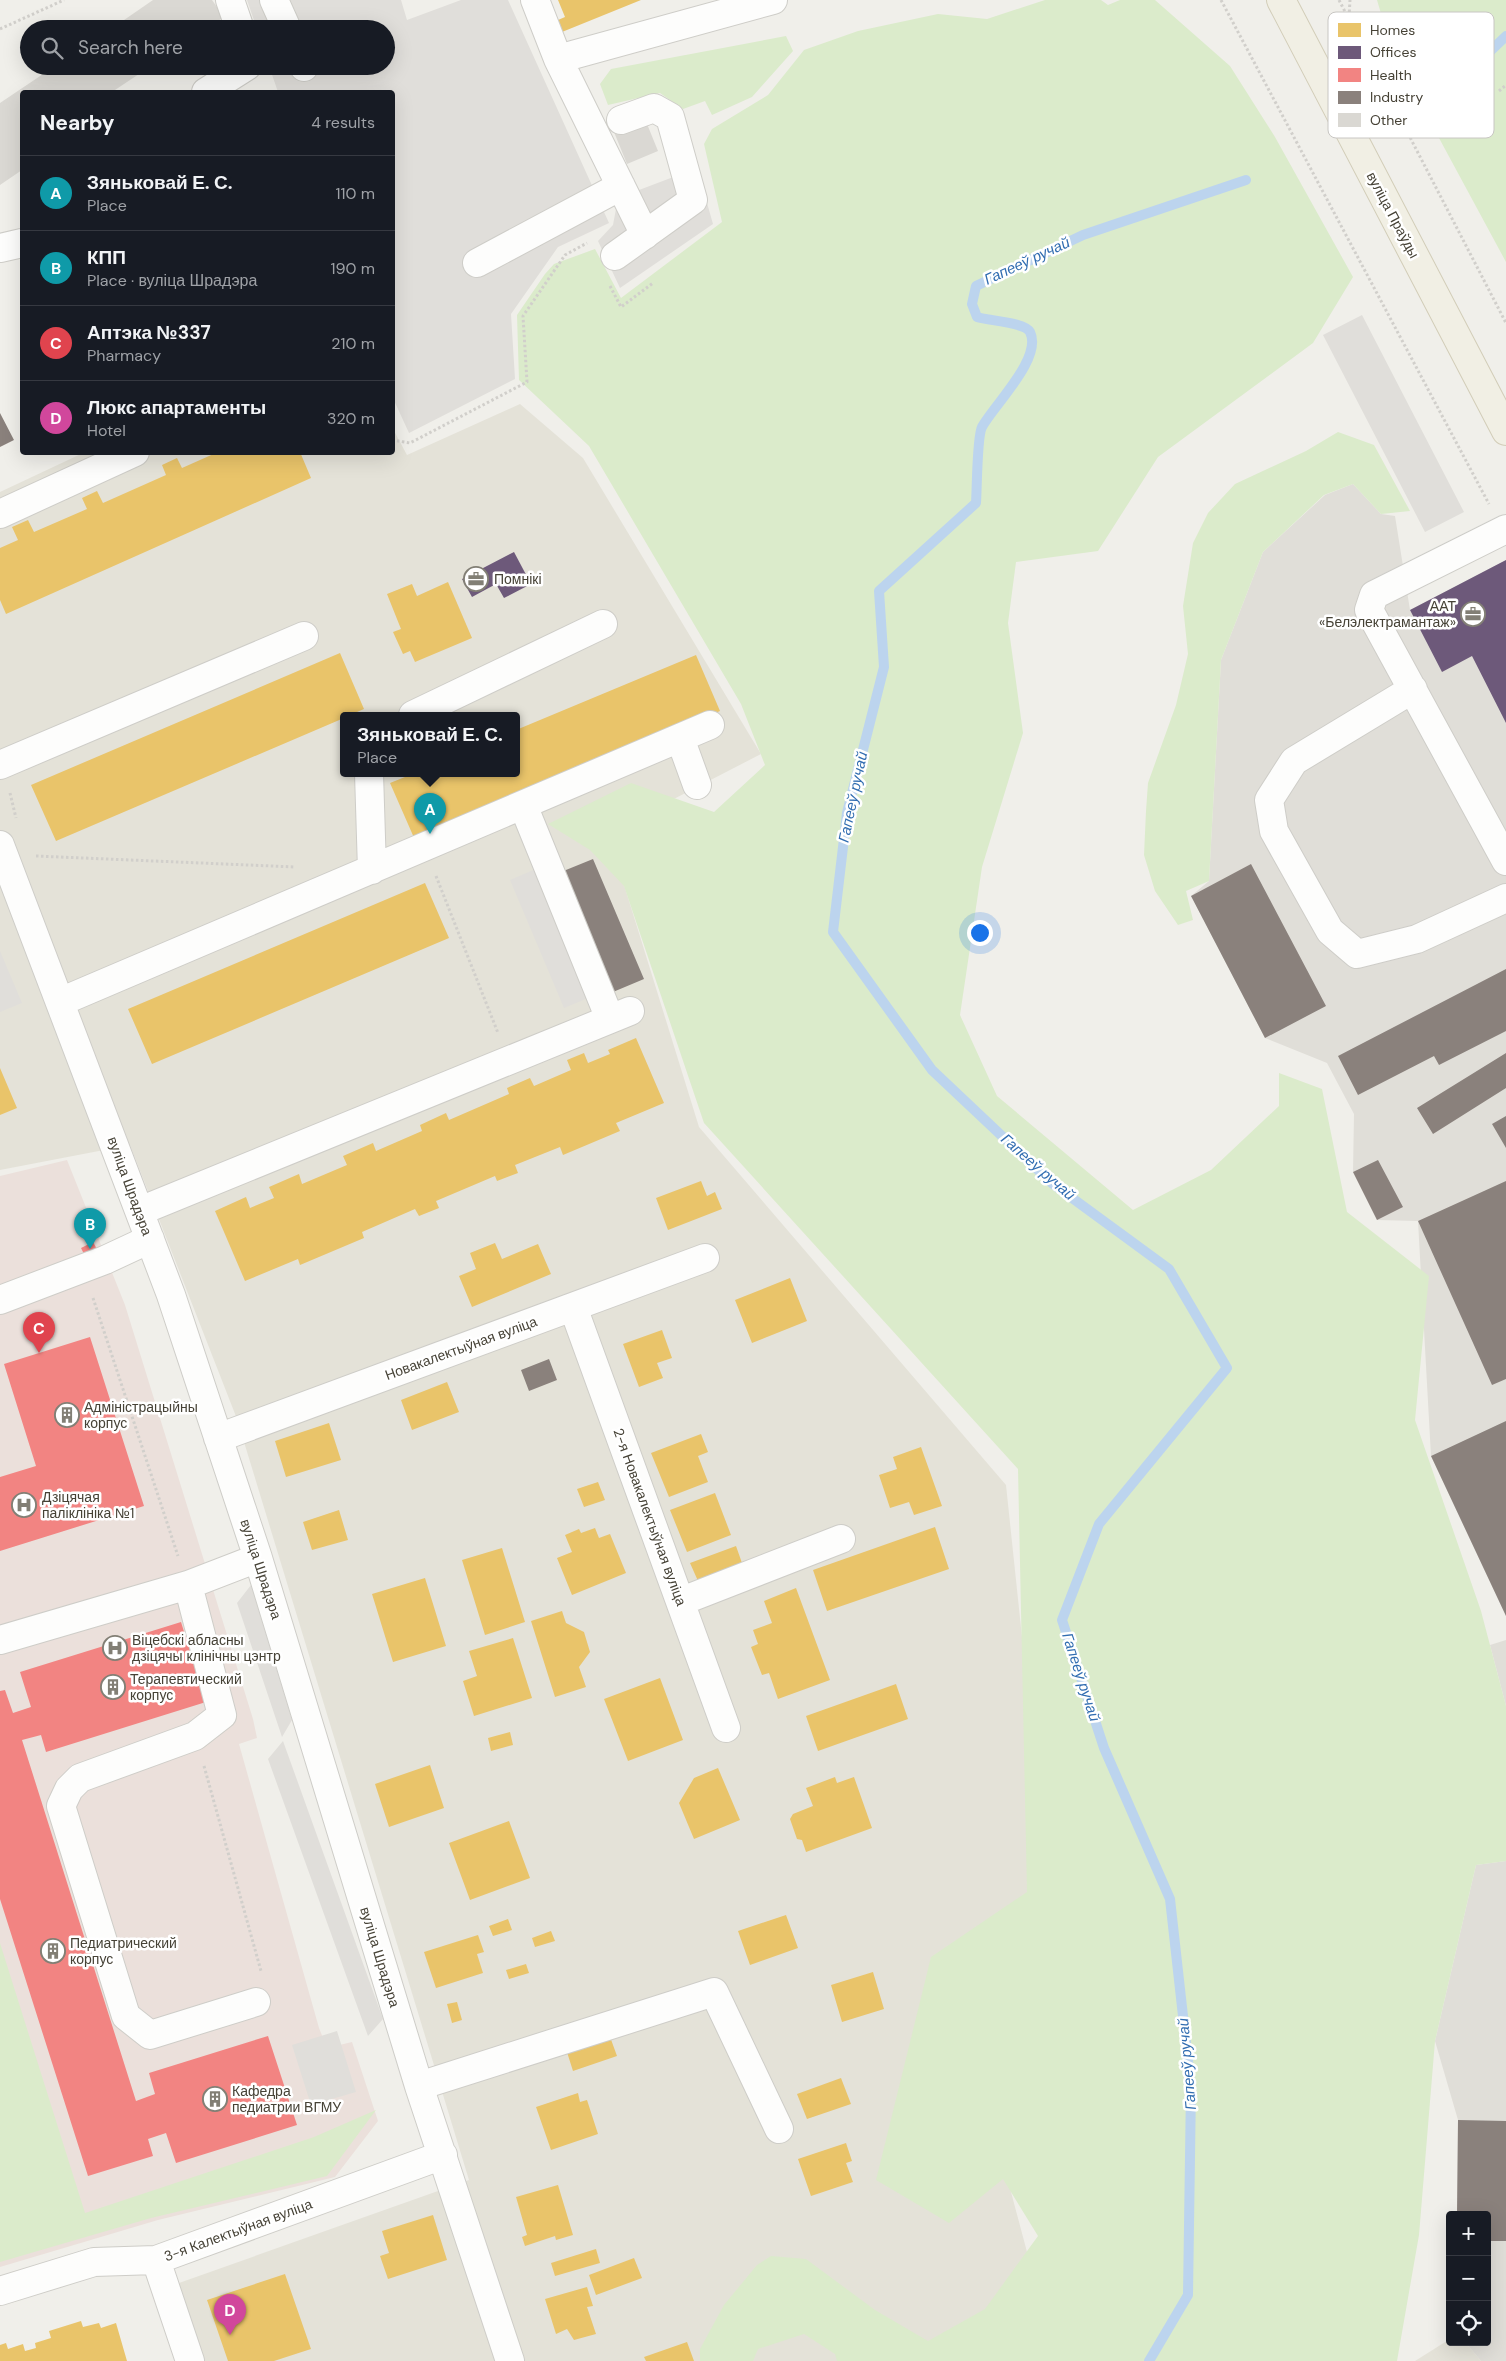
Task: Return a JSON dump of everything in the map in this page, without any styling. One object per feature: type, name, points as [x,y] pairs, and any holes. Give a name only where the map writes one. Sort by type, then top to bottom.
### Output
[{"type":"main road","name":"вуліца Праўды","points":[[1281,0],[1328,90]]},
{"type":"main road","name":"вуліца Праўды","points":[[1353,138],[1506,431]]},
{"type":"street","points":[[230,0],[237,20]]},
{"type":"street","points":[[274,0],[283,20]]},
{"type":"street","points":[[535,0],[558,59],[646,235]]},
{"type":"street","points":[[558,59],[773,0]]},
{"type":"street","points":[[209,90],[233,75]]},
{"type":"street","points":[[603,253],[646,235],[693,200],[670,117],[654,108],[621,120]]},
{"type":"street","points":[[477,262],[620,186]]},
{"type":"street","points":[[0,248],[20,243]]},
{"type":"street","points":[[0,514],[129,455]]},
{"type":"street","points":[[1505,530],[1374,595],[1370,610],[1506,861]]},
{"type":"street","points":[[419,712],[603,624]]},
{"type":"street","points":[[0,765],[304,636]]},
{"type":"street","points":[[1413,689],[1294,761],[1269,800],[1274,831],[1330,931],[1357,954],[1417,939],[1506,898]]},
{"type":"street","points":[[60,1002],[710,725]]},
{"type":"street","points":[[680,738],[697,785]]},
{"type":"street","points":[[369,777],[372,870]]},
{"type":"street","points":[[140,1211],[620,1015],[523,805]]},
{"type":"street","name":"вуліца Шрадэра","points":[[0,846],[171,1295],[258,1558],[419,2086],[510,2361]]},
{"type":"street","points":[[0,1300],[83,1269],[150,1239]]},
{"type":"street","name":"Новакалектыўная вуліца","points":[[218,1438],[705,1258]]},
{"type":"street","name":"2-я Новакалектыўная вуліца","points":[[573,1307],[682,1601],[726,1728]]},
{"type":"street","points":[[682,1601],[841,1539]]},
{"type":"street","points":[[0,1640],[188,1585],[258,1558]]},
{"type":"street","points":[[188,1585],[222,1715],[195,1736],[80,1778],[68,1790],[61,1806],[126,2016],[150,2035],[256,2002]]},
{"type":"street","points":[[419,2086],[714,1992],[779,2129]]},
{"type":"street","name":"3-я Калектыўная вуліца","points":[[0,2291],[94,2262],[156,2260],[443,2154]]},
{"type":"street","points":[[156,2260],[190,2361]]},
{"type":"path","points":[[0,29],[64,0]]},
{"type":"path","points":[[1221,0],[1505,530]]},
{"type":"path","points":[[1339,0],[1346,12]]},
{"type":"path","points":[[1499,91],[1506,85]]},
{"type":"path","points":[[1411,138],[1506,323]]},
{"type":"path","points":[[395,440],[410,443],[527,382],[523,316],[565,255],[587,243],[603,253]]},
{"type":"path","points":[[608,283],[621,307],[653,283]]},
{"type":"path","points":[[425,847],[508,1060]]},
{"type":"path","points":[[26,856],[303,867]]},
{"type":"path","points":[[83,1269],[188,1585]]},
{"type":"path","points":[[195,1736],[267,1990],[256,2002]]},
{"type":"shaded area","points":[[247,0],[401,0],[407,20],[461,0],[508,0],[609,223],[558,247],[511,314],[515,379],[409,433],[395,403],[395,90],[277,90],[272,75],[395,75],[395,20],[254,20]]},
{"type":"shaded area","points":[[697,168],[713,224],[620,288],[598,241],[613,225],[618,198]]},
{"type":"shaded area","points":[[1362,315],[1464,512],[1425,532],[1323,335]]},
{"type":"shaded area","points":[[520,404],[583,458],[761,754],[608,833],[699,1127],[1006,1485],[1048,1884],[949,1959],[1027,2252],[974,2361],[204,2361],[179,2283],[469,2180],[237,1419],[130,1145],[0,1170],[0,492],[79,455],[395,455],[395,433],[407,455]]},
{"type":"shaded area","points":[[1353,484],[1381,514],[1395,516],[1410,610],[1506,560],[1506,1616],[1431,1456],[1418,1221],[1377,1220],[1353,1172],[1354,1114],[1327,1063],[1265,1038],[1191,896],[1209,881],[1221,660],[1263,552],[1325,495]]},
{"type":"shaded area","points":[[538,868],[593,996],[564,1008],[510,880]]},
{"type":"shaded area","points":[[0,951],[22,1003],[0,1012]]},
{"type":"shaded area","name":"Віцебскі абласны дзіцячы клінічны цэнтр","points":[[67,1160],[125,1305],[253,1719],[257,1738],[239,1744],[319,2028],[327,2048],[352,2042],[378,2121],[335,2177],[158,2220],[0,2267],[0,1176]]},
{"type":"shaded area","points":[[251,1585],[292,1720],[282,1737],[237,1603]]},
{"type":"shaded area","points":[[1506,1640],[1506,1706],[1490,1645]]},
{"type":"shaded area","points":[[283,1741],[383,2019],[368,2036],[268,1759]]},
{"type":"shaded area","points":[[1506,1861],[1506,2361],[1481,2361],[1468,2346],[1491,2346],[1491,2211],[1457,2211],[1458,2120],[1435,2041],[1476,1865]]},
{"type":"shaded area","points":[[337,2031],[356,2092],[311,2105],[292,2045]]},
{"type":"shaded area","points":[[1446,2342],[1446,2346],[1468,2346],[1481,2361],[1415,2361]]},
{"type":"green space","points":[[1045,0],[1101,0],[1108,5],[1120,0],[1155,0],[1230,66],[1275,137],[1353,277],[1313,343],[1158,457],[1098,551],[1016,562],[1008,623],[1023,733],[982,867],[960,1015],[997,1096],[1133,1210],[1211,1170],[1279,1106],[1279,1073],[1322,1089],[1347,1212],[1429,1276],[1415,1420],[1481,1611],[1506,1706],[1506,1861],[1476,1865],[1435,2041],[1419,2235],[1397,2361],[837,2361],[835,2354],[804,2334],[758,2349],[753,2361],[700,2361],[700,2349],[724,2305],[757,2265],[771,2256],[806,2259],[875,2310],[928,2341],[985,2309],[1038,2236],[1003,2179],[949,2223],[876,2180],[931,1957],[1027,1892],[1018,1469],[704,1123],[624,886],[590,850],[548,824],[631,783],[714,812],[765,765],[741,704],[589,446],[519,380],[517,315],[554,264],[595,249],[621,298],[722,222],[704,144],[712,129],[768,95],[804,50],[858,31],[938,14],[987,19]]},
{"type":"green space","points":[[1377,0],[1506,0],[1506,262],[1439,138],[1494,138],[1494,12],[1381,12]]},
{"type":"green space","points":[[786,36],[793,51],[752,97],[712,115],[705,101],[683,109],[660,93],[608,105],[600,84],[611,69]]},
{"type":"green space","points":[[1338,432],[1374,445],[1410,511],[1381,514],[1353,484],[1324,495],[1263,552],[1221,660],[1209,881],[1186,891],[1193,920],[1178,925],[1155,891],[1144,855],[1148,783],[1176,705],[1188,654],[1183,606],[1193,543],[1208,513],[1235,484],[1306,451]]},
{"type":"green space","points":[[0,1943],[85,2213],[314,2137],[376,2110],[327,2176],[151,2218],[0,2262]]},
{"type":"building: Homes","points":[[558,0],[641,0],[562,32],[558,20],[565,17]]},
{"type":"building: Homes","points":[[211,455],[301,455],[311,478],[6,614],[0,600],[0,548],[18,540],[12,527],[28,520],[34,532],[87,509],[82,498],[97,491],[103,503],[166,475],[162,465],[177,458],[182,468]]},
{"type":"building: Homes","points":[[448,582],[472,638],[415,662],[410,651],[403,654],[393,632],[401,629],[387,594],[412,584],[417,596]]},
{"type":"building: Homes","points":[[340,653],[364,709],[357,712],[340,712],[340,720],[56,841],[31,785]]},
{"type":"building: Homes","points":[[696,655],[720,711],[415,840],[390,783],[405,777],[520,777],[520,728]]},
{"type":"building: Homes","points":[[425,883],[449,938],[152,1064],[128,1009]]},
{"type":"building: Homes","points":[[636,1038],[664,1103],[616,1123],[620,1131],[563,1155],[560,1147],[515,1165],[518,1173],[497,1181],[495,1176],[436,1201],[439,1208],[419,1216],[415,1209],[362,1232],[364,1238],[300,1265],[298,1259],[245,1281],[215,1211],[246,1197],[250,1208],[274,1198],[269,1187],[299,1174],[302,1184],[347,1165],[343,1156],[373,1143],[376,1151],[422,1131],[420,1125],[446,1113],[449,1120],[509,1094],[507,1088],[530,1078],[534,1086],[571,1070],[567,1060],[584,1053],[588,1063],[610,1054],[608,1050]]},
{"type":"building: Homes","points":[[0,1068],[17,1108],[0,1115]]},
{"type":"building: Homes","points":[[701,1181],[707,1196],[715,1192],[722,1209],[668,1230],[656,1198]]},
{"type":"building: Homes","points":[[495,1243],[502,1259],[538,1244],[551,1274],[472,1307],[459,1276],[476,1269],[470,1253]]},
{"type":"building: Homes","points":[[790,1278],[807,1321],[752,1343],[735,1300]]},
{"type":"building: Homes","points":[[662,1330],[672,1358],[657,1363],[663,1378],[639,1387],[623,1344]]},
{"type":"building: Homes","points":[[447,1382],[459,1412],[412,1430],[401,1400]]},
{"type":"building: Homes","points":[[329,1423],[341,1460],[286,1477],[275,1441]]},
{"type":"building: Homes","points":[[701,1434],[708,1452],[698,1456],[708,1482],[669,1497],[651,1453]]},
{"type":"building: Homes","points":[[921,1447],[942,1506],[914,1515],[909,1502],[890,1508],[879,1475],[897,1469],[893,1457]]},
{"type":"building: Homes","points":[[598,1482],[605,1500],[584,1507],[577,1489]]},
{"type":"building: Homes","points":[[715,1493],[731,1535],[687,1552],[670,1510]]},
{"type":"building: Homes","points":[[339,1510],[348,1540],[312,1550],[303,1522]]},
{"type":"building: Homes","points":[[935,1527],[949,1569],[827,1611],[813,1570]]},
{"type":"building: Homes","points":[[595,1528],[599,1538],[610,1534],[626,1573],[572,1595],[557,1558],[572,1552],[565,1535],[579,1529],[581,1533]]},
{"type":"building: Homes","points":[[736,1546],[742,1563],[698,1581],[690,1563]]},
{"type":"building: Homes","points":[[502,1548],[525,1622],[485,1635],[462,1560]]},
{"type":"building: Homes","points":[[425,1578],[446,1646],[393,1662],[372,1594]]},
{"type":"building: Homes","points":[[796,1588],[830,1680],[778,1699],[769,1673],[762,1675],[751,1647],[758,1644],[753,1630],[772,1623],[764,1601]]},
{"type":"building: Homes","points":[[562,1611],[566,1623],[584,1632],[590,1652],[579,1667],[586,1687],[555,1697],[531,1621]]},
{"type":"building: Homes","points":[[513,1638],[532,1698],[474,1716],[463,1681],[477,1676],[469,1651]]},
{"type":"building: Homes","points":[[660,1678],[683,1740],[628,1761],[604,1699]]},
{"type":"building: Homes","points":[[896,1684],[908,1719],[818,1751],[806,1716]]},
{"type":"building: Homes","points":[[510,1732],[513,1745],[491,1751],[488,1738]]},
{"type":"building: Homes","points":[[430,1765],[444,1808],[389,1827],[375,1784]]},
{"type":"building: Homes","points":[[718,1768],[740,1820],[694,1839],[679,1803],[694,1778]]},
{"type":"building: Homes","points":[[835,1777],[837,1783],[854,1777],[872,1828],[806,1852],[802,1840],[797,1839],[790,1819],[793,1814],[813,1806],[806,1788]]},
{"type":"building: Homes","points":[[509,1821],[530,1878],[470,1900],[449,1843]]},
{"type":"building: Homes","points":[[786,1915],[798,1948],[750,1965],[738,1931]]},
{"type":"building: Homes","points":[[508,1919],[512,1930],[493,1936],[489,1926]]},
{"type":"building: Homes","points":[[551,1931],[555,1941],[535,1947],[532,1938]]},
{"type":"building: Homes","points":[[478,1935],[484,1952],[477,1954],[483,1973],[436,1988],[424,1952]]},
{"type":"building: Homes","points":[[526,1964],[529,1973],[509,1979],[506,1970]]},
{"type":"building: Homes","points":[[873,1972],[884,2009],[842,2022],[831,1985]]},
{"type":"building: Homes","points":[[457,2002],[462,2020],[452,2023],[447,2004]]},
{"type":"building: Homes","points":[[609,2034],[617,2056],[573,2071],[566,2049]]},
{"type":"building: Homes","points":[[841,2078],[851,2104],[807,2119],[797,2094]]},
{"type":"building: Homes","points":[[578,2093],[580,2102],[587,2100],[598,2134],[551,2150],[536,2107]]},
{"type":"building: Homes","points":[[846,2143],[852,2161],[846,2163],[853,2182],[811,2196],[798,2159]]},
{"type":"building: Homes","points":[[558,2185],[573,2235],[556,2240],[555,2236],[525,2246],[522,2237],[527,2235],[516,2197]]},
{"type":"building: Homes","points":[[433,2215],[447,2260],[388,2279],[380,2256],[389,2253],[382,2231]]},
{"type":"building: Homes","points":[[596,2249],[600,2263],[555,2276],[551,2263]]},
{"type":"building: Homes","points":[[634,2258],[642,2278],[596,2295],[589,2275]]},
{"type":"building: Homes","points":[[285,2274],[311,2349],[274,2361],[228,2361],[207,2300]]},
{"type":"building: Homes","points":[[587,2287],[593,2306],[587,2307],[596,2334],[574,2340],[567,2329],[556,2334],[545,2299]]},
{"type":"building: Homes","points":[[81,2321],[83,2327],[99,2323],[101,2328],[116,2323],[127,2361],[0,2361],[0,2345],[6,2343],[8,2349],[23,2344],[25,2351],[36,2348],[35,2343],[51,2338],[49,2331]]},
{"type":"building: Homes","points":[[687,2342],[694,2361],[646,2361],[644,2357]]},
{"type":"building: Offices","points":[[514,552],[531,584],[504,598],[496,584],[472,597],[462,579]]},
{"type":"building: Offices","points":[[1506,560],[1506,723],[1472,656],[1442,672],[1410,610]]},
{"type":"building: Health","points":[[93,1242],[98,1251],[86,1258],[81,1248]]},
{"type":"building: Health","name":"Адміністрацыйны корпус","points":[[90,1337],[144,1506],[0,1551],[0,1477],[36,1466],[4,1364]]},
{"type":"building: Health","points":[[181,1622],[206,1702],[46,1752],[41,1735],[22,1740],[136,2101],[155,2094],[149,2073],[268,2036],[297,2125],[176,2163],[166,2133],[148,2139],[153,2156],[88,2176],[0,1899],[0,1691],[5,1690],[13,1713],[31,1707],[20,1672]]},
{"type":"building: Industry","points":[[0,413],[14,440],[0,447]]},
{"type":"building: Industry","points":[[593,859],[644,979],[613,992],[561,872]]},
{"type":"building: Industry","points":[[1251,864],[1326,1006],[1265,1038],[1191,896]]},
{"type":"building: Industry","points":[[1506,969],[1506,1031],[1439,1065],[1434,1056],[1358,1095],[1338,1056]]},
{"type":"building: Industry","points":[[1506,1053],[1506,1088],[1433,1134],[1417,1108]]},
{"type":"building: Industry","points":[[1506,1116],[1506,1148],[1492,1124]]},
{"type":"building: Industry","points":[[1378,1160],[1403,1207],[1377,1220],[1353,1172]]},
{"type":"building: Industry","points":[[1506,1181],[1506,1379],[1492,1385],[1418,1221]]},
{"type":"building: Industry","points":[[549,1359],[557,1380],[529,1391],[521,1370]]},
{"type":"building: Industry","points":[[1506,1421],[1506,1616],[1431,1456]]},
{"type":"building: Industry","points":[[1458,2120],[1506,2121],[1506,2241],[1491,2241],[1491,2211],[1457,2211]]},
{"type":"building: Other","points":[[153,0],[212,0],[224,17],[220,20],[124,20]]},
{"type":"building: Other","points":[[42,75],[138,75],[115,90],[20,90],[20,171],[0,185],[0,103]]},
{"type":"building: Other","points":[[645,119],[658,151],[627,164],[614,132]]},
{"type":"waterway","name":"Гапееў ручай","points":[[1494,47],[1506,36]]},
{"type":"waterway","name":"Гапееў ручай","points":[[1149,2361],[1188,2295],[1191,2088],[1170,1899],[1104,1748],[1062,1620],[1099,1524],[1227,1368],[1169,1269],[1053,1184],[932,1070],[833,932],[847,813],[884,667],[879,591],[976,503],[980,432],[1024,368],[1030,355],[1032,343],[1030,332],[1027,329],[1014,324],[977,317],[972,304],[976,286],[1083,235],[1246,180]]},
{"type":"place","name":"Помнікі","points":[[476,579]]},
{"type":"place","name":"ААТ «Белэлектрамантаж»","points":[[1473,614]]},
{"type":"place","name":"Зяньковай Е. С.","points":[[430,834]]},
{"type":"place","name":"КПП","points":[[90,1249]]},
{"type":"place","name":"Аптэка №337","points":[[39,1353]]},
{"type":"place","name":"Адміністрацыйны корпус","points":[[67,1415]]},
{"type":"place","name":"Дзіцячая паліклініка №1","points":[[24,1505]]},
{"type":"place","name":"Віцебскі абласны дзіцячы клінічны цэнтр","points":[[115,1648]]},
{"type":"place","name":"Терапевтический корпус","points":[[113,1687]]},
{"type":"place","name":"Педиатрический корпус","points":[[53,1951]]},
{"type":"place","name":"Кафедра педиатрии ВГМУ","points":[[215,2099]]},
{"type":"place","name":"Люкс апартаменты","points":[[230,2335]]}]
